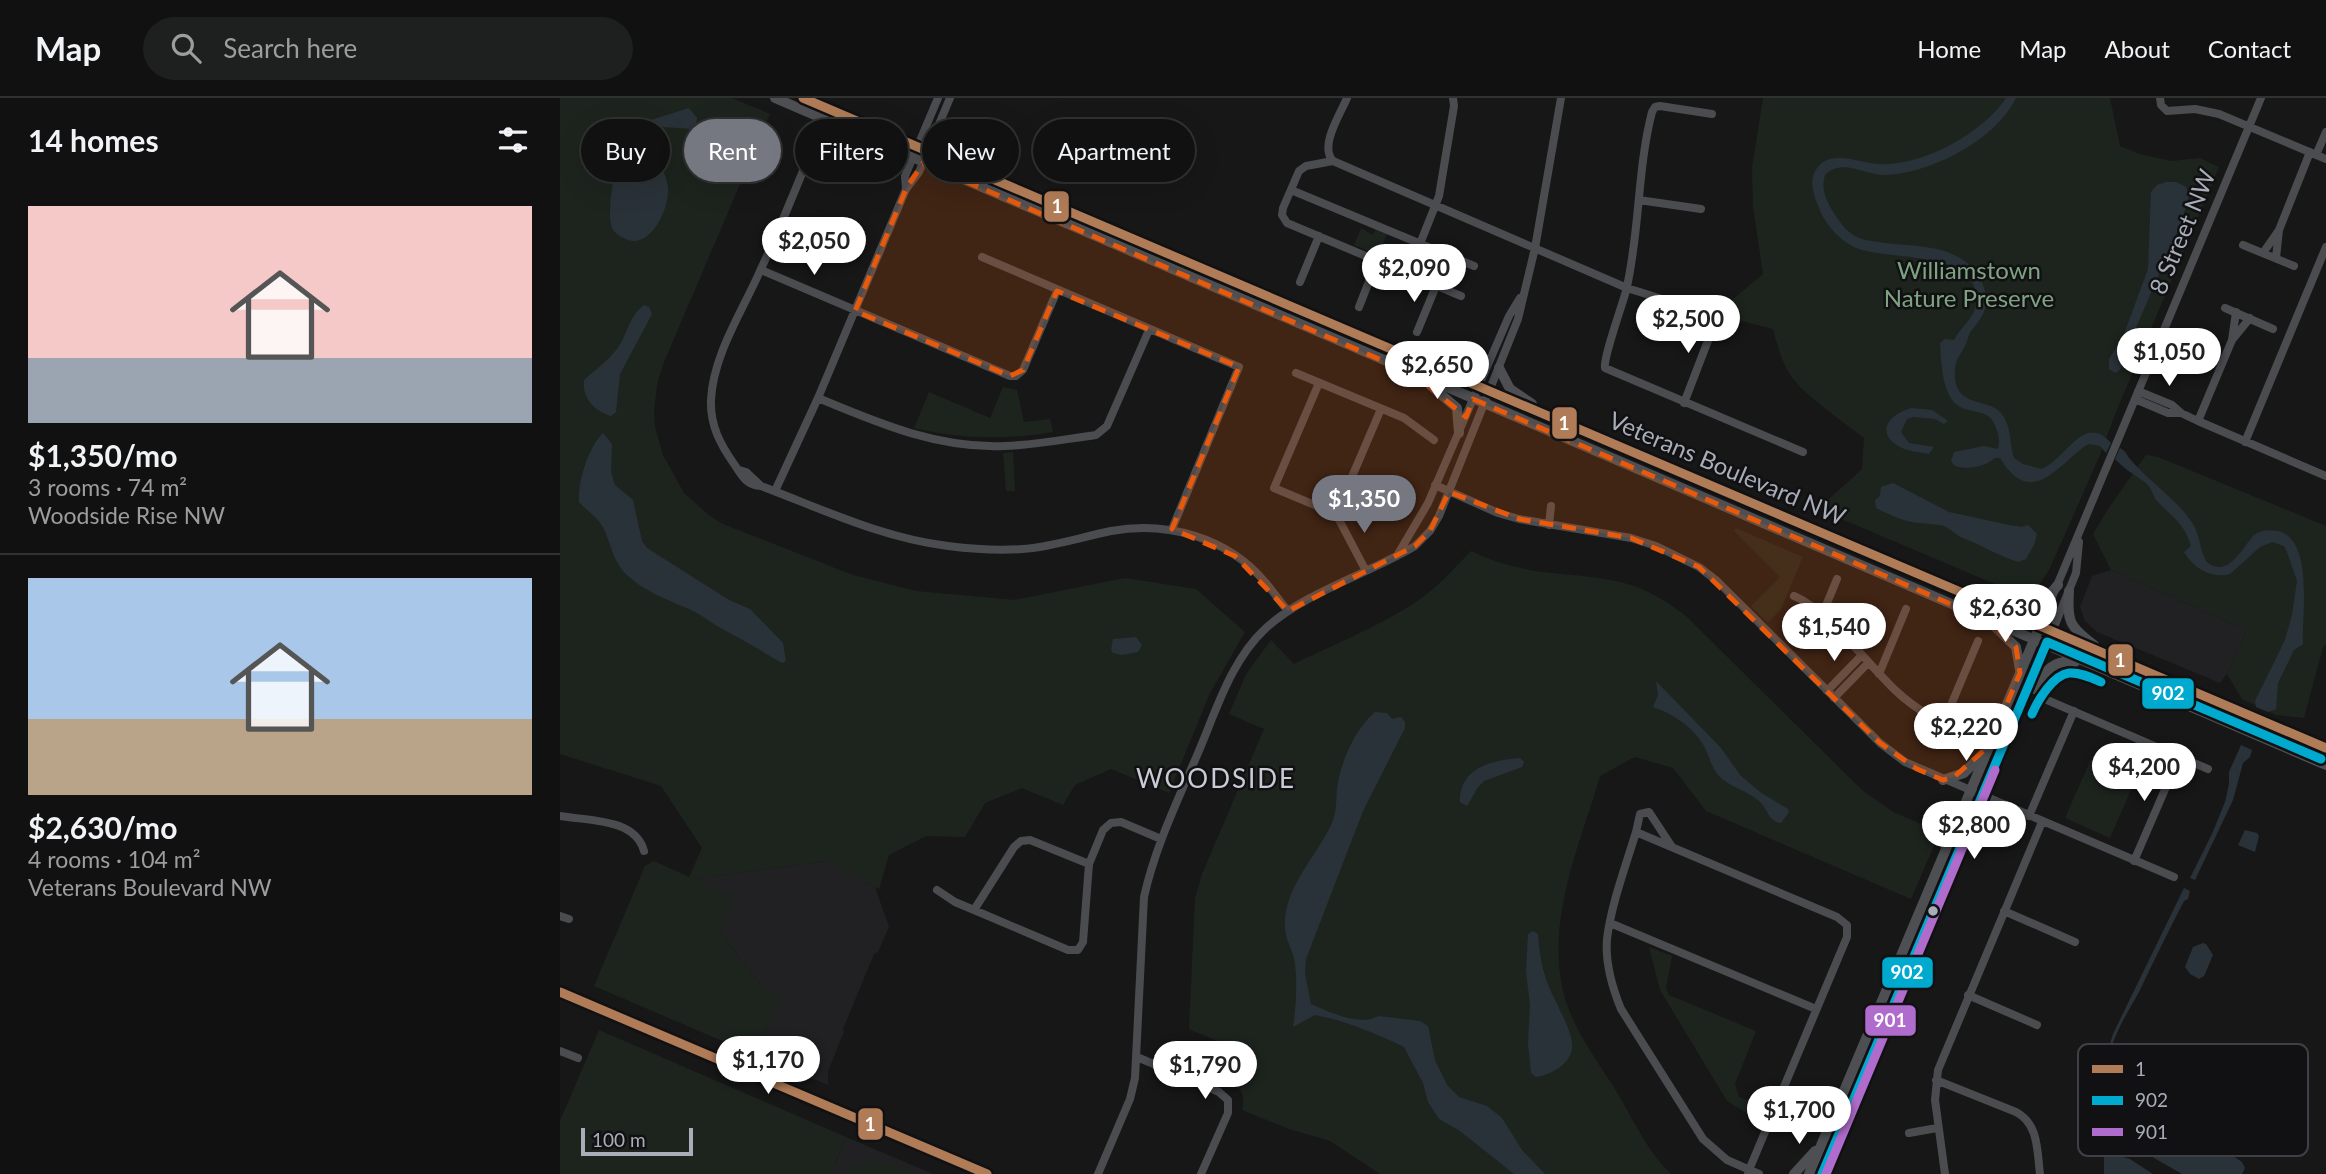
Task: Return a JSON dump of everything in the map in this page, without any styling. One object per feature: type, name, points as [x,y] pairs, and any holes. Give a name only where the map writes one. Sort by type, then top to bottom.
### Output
[{"type":"main road","name":"Veterans Boulevard NW","points":[[775,98],[2326,765]]},
{"type":"main road","name":"Veterans Boulevard NW","points":[[803,98],[922,150]]},
{"type":"main road","name":"Veterans Boulevard NW","points":[[996,182],[1080,215],[2326,748]]},
{"type":"main road","points":[[1499,368],[1510,388],[1547,415]]},
{"type":"main road","points":[[1414,374],[1457,408],[1459,433]]},
{"type":"main road","points":[[2001,610],[2021,613],[2033,610],[2057,585]]},
{"type":"main road","points":[[2069,590],[2067,615],[2071,624],[2078,633],[2109,656]]},
{"type":"main road","points":[[1988,620],[2016,647],[2020,673]]},
{"type":"main road","name":"8 Street NW","points":[[1809,1174],[2040,626]]},
{"type":"main road","name":"8 Street NW","points":[[1826,1174],[2052,632]]},
{"type":"main road","points":[[2026,697],[2050,666],[2057,662],[2064,660],[2088,663]]},
{"type":"main road","points":[[1943,780],[1967,770],[1989,746]]},
{"type":"main road","points":[[1967,837],[1987,818],[2009,808]]},
{"type":"main road","points":[[1794,1174],[1822,1142]]},
{"type":"street","points":[[932,119],[938,98]]},
{"type":"street","points":[[942,119],[950,98]]},
{"type":"street","points":[[1333,162],[1328,155],[1327,146],[1347,98]]},
{"type":"street","points":[[1408,274],[1436,205],[1453,98]]},
{"type":"street","points":[[1098,1174],[1130,1099],[1137,1058],[1144,897],[1161,839],[1233,673],[1252,643],[1266,627],[1287,611],[1415,546],[1430,531],[1485,404],[1518,318],[1535,248],[1560,98]]},
{"type":"street","points":[[2160,98],[2161,105],[2167,111],[2206,110],[2326,159]]},
{"type":"street","name":"8 Street NW","points":[[2040,626],[2261,98]]},
{"type":"street","points":[[1712,114],[1655,107],[1651,117],[1627,288],[1603,360],[1605,368],[1803,452]]},
{"type":"street","points":[[2263,253],[2278,230],[2313,153],[2326,132]]},
{"type":"street","points":[[775,491],[855,311],[905,189],[905,176],[918,160],[922,150]]},
{"type":"street","points":[[1461,296],[1287,223],[1282,215],[1283,208],[1299,171],[1306,166],[1333,162],[1627,288],[1662,299],[1713,306],[1716,319],[1684,403]]},
{"type":"street","points":[[798,182],[723,351],[713,380],[711,415],[715,432],[739,470],[761,486],[877,531],[947,546],[992,550],[1023,549],[1133,528],[1172,528],[1218,545],[1235,556],[1264,580],[1287,611]]},
{"type":"street","points":[[1291,190],[1474,266]]},
{"type":"street","points":[[1639,200],[1701,209]]},
{"type":"street","points":[[2276,258],[2278,230]]},
{"type":"street","points":[[1300,282],[1319,236]]},
{"type":"street","points":[[2243,245],[2294,266]]},
{"type":"street","points":[[2245,442],[2326,247]]},
{"type":"street","points":[[982,257],[1239,367],[1172,528]]},
{"type":"street","points":[[1359,307],[1377,261]]},
{"type":"street","points":[[761,270],[1010,376],[1016,376],[1023,370],[1057,290]]},
{"type":"street","points":[[1418,332],[1436,286]]},
{"type":"street","points":[[1398,554],[1436,485],[1509,316],[1523,292]]},
{"type":"street","points":[[2225,308],[2273,329]]},
{"type":"street","points":[[2198,421],[2232,340],[2236,312]]},
{"type":"street","points":[[2232,340],[2250,318]]},
{"type":"street","points":[[818,398],[898,430],[949,443],[1006,446],[1096,435],[1107,426],[1149,330]]},
{"type":"street","points":[[1296,373],[1404,418],[1434,440]]},
{"type":"street","points":[[1319,383],[1274,488],[1336,514],[1366,571]]},
{"type":"street","points":[[2136,395],[2172,405],[2198,421],[2326,476]]},
{"type":"street","points":[[1336,514],[1381,409]]},
{"type":"street","points":[[1436,485],[1499,513],[1549,525],[1631,538],[1656,546],[1699,567],[1717,581],[1893,754],[1917,769],[2174,877]]},
{"type":"street","points":[[1549,525],[1551,506]]},
{"type":"street","name":"8 Street NW","points":[[2052,632],[2076,573],[2079,537]]},
{"type":"street","points":[[1822,615],[1837,579]]},
{"type":"street","points":[[1794,596],[1811,604],[1919,711],[1968,735]]},
{"type":"street","points":[[1879,674],[1906,609]]},
{"type":"street","points":[[1943,723],[1978,641]]},
{"type":"street","points":[[1827,691],[1861,656]]},
{"type":"street","points":[[1834,698],[1868,663]]},
{"type":"street","points":[[2047,700],[2208,769]]},
{"type":"street","points":[[2029,816],[2074,711]]},
{"type":"street","points":[[2134,861],[2179,757]]},
{"type":"street","points":[[1672,847],[1649,812],[1640,814],[1610,923],[1607,957],[1610,976],[1621,1009],[1703,1139],[1727,1160],[1749,1172],[1759,1174]]},
{"type":"street","points":[[560,816],[622,827],[636,834],[644,851]]},
{"type":"street","points":[[937,890],[955,902],[1068,950],[1078,950],[1083,942],[1089,864],[1103,830],[1116,821],[1161,839]]},
{"type":"street","points":[[1945,1174],[1937,1128],[1936,1080],[1944,1053],[2042,821]]},
{"type":"street","points":[[1636,832],[1843,920],[1847,925],[1847,937],[1749,1172]]},
{"type":"street","points":[[974,910],[1014,846],[1021,841],[1030,840],[1089,864]]},
{"type":"street","points":[[2004,912],[2075,942]]},
{"type":"street","points":[[1610,923],[1816,1009]]},
{"type":"street","points":[[560,992],[987,1174]]},
{"type":"street","points":[[1968,995],[2037,1025]]},
{"type":"street","points":[[560,1051],[578,1058]]},
{"type":"street","points":[[1137,1058],[1219,1091],[1228,1100],[1228,1113],[1201,1174]]},
{"type":"street","points":[[1936,1080],[2016,1112],[2028,1120],[2034,1132],[2040,1174]]},
{"type":"street","points":[[1909,1132],[1937,1128]]},
{"type":"highlighted area","points":[[923,163],[1414,374],[1466,417],[1473,399],[1988,620],[2016,647],[2020,673],[1989,746],[1954,777],[1943,780],[1917,769],[1880,743],[1699,567],[1631,538],[1519,519],[1449,492],[1430,531],[1415,546],[1288,611],[1235,556],[1172,529],[1239,367],[1057,291],[1023,370],[1010,376],[855,311],[906,189]]},
{"type":"shaded area","points":[[2006,98],[2016,98],[1994,127],[1960,152],[1942,161],[1904,173],[1886,175],[1839,168],[1825,175],[1824,189],[1834,214],[1853,235],[1870,241],[1946,252],[1966,262],[1977,274],[1986,295],[1986,306],[1958,359],[1955,382],[1964,396],[1994,407],[2004,417],[2014,458],[2023,464],[2041,469],[2083,435],[2092,432],[2111,443],[2106,453],[2100,446],[2089,444],[2053,473],[2032,482],[2022,480],[2011,473],[2000,458],[1971,468],[1955,466],[1951,461],[1954,452],[1984,446],[1998,449],[1999,446],[1993,421],[1989,416],[1958,406],[1949,395],[1943,373],[1940,343],[1945,339],[1954,340],[1973,314],[1976,305],[1974,286],[1965,274],[1949,265],[1868,251],[1849,244],[1835,233],[1824,218],[1812,186],[1817,168],[1830,159],[1895,164],[1949,146],[1982,124]]},
{"type":"shaded area","points":[[689,108],[697,118],[684,119],[684,128],[670,127],[670,119],[654,119]]},
{"type":"shaded area","points":[[614,182],[667,182],[667,201],[660,220],[641,240],[633,241],[620,236],[613,229],[610,209]]},
{"type":"shaded area","points":[[2176,182],[2186,187],[2189,195],[2181,223],[2120,370],[2115,373],[2109,369],[2109,359],[2123,337],[2148,269],[2151,192],[2157,185]]},
{"type":"shaded area","points":[[644,305],[649,307],[652,314],[620,374],[616,412],[611,416],[590,403],[585,393],[584,380],[617,349],[635,314]]},
{"type":"shaded area","points":[[1912,408],[1932,410],[1948,421],[1944,424],[1935,419],[1907,419],[1901,432],[1909,443],[1934,447],[1929,454],[1911,451],[1895,444],[1887,433],[1887,427],[1893,417]]},
{"type":"shaded area","points":[[603,433],[612,444],[611,472],[615,485],[633,500],[642,541],[647,548],[729,600],[750,609],[783,643],[786,661],[782,663],[694,611],[650,591],[623,571],[602,525],[579,502],[585,465]]},
{"type":"shaded area","points":[[2120,448],[2171,498],[2193,524],[2208,563],[2216,567],[2229,564],[2258,533],[2278,531],[2290,537],[2302,564],[2303,644],[2294,650],[2278,683],[2276,709],[2268,712],[2256,707],[2255,701],[2285,640],[2292,615],[2297,581],[2284,546],[2272,542],[2260,547],[2230,574],[2217,575],[2204,571],[2184,552],[2191,546],[2182,526],[2156,500],[2148,485],[2115,459]]},
{"type":"shaded area","points":[[1893,483],[1949,512],[2009,525],[2028,525],[2037,534],[2034,545],[2026,559],[2018,562],[1963,538],[1944,526],[1907,521],[1876,508],[1875,500],[1880,496],[1881,487]]},
{"type":"shaded area","points":[[2111,570],[2247,630],[2227,674],[2220,683],[2097,632],[2085,621],[2080,607],[2092,576]]},
{"type":"shaded area","points":[[1136,637],[1142,645],[1138,652],[1122,655],[1111,650],[1113,639]]},
{"type":"shaded area","points":[[1656,681],[1721,748],[1740,775],[1760,792],[1788,809],[1789,812],[1781,823],[1773,820],[1754,797],[1718,775],[1700,739],[1688,727],[1668,713],[1653,707],[1658,695]]},
{"type":"shaded area","points":[[1375,712],[1387,713],[1392,719],[1401,717],[1405,728],[1363,811],[1306,959],[1305,974],[1311,1004],[1354,1019],[1371,1019],[1378,1016],[1420,1021],[1428,1026],[1435,1060],[1447,1085],[1459,1097],[1487,1106],[1502,1118],[1522,1150],[1545,1174],[1514,1174],[1460,1131],[1439,1119],[1428,1102],[1423,1083],[1404,1047],[1360,1028],[1315,1015],[1293,1027],[1296,978],[1294,959],[1285,929],[1287,908],[1296,883],[1333,820],[1339,778],[1350,746],[1361,727]]},
{"type":"shaded area","points":[[2241,745],[2252,750],[2250,757],[2243,763],[2233,800],[2195,880],[2190,878],[2225,802],[2229,772]]},
{"type":"shaded area","points":[[1520,758],[1524,762],[1522,767],[1484,781],[1467,806],[1460,802],[1465,781],[1479,768]]},
{"type":"shaded area","points":[[2245,830],[2259,836],[2255,852],[2238,845]]},
{"type":"shaded area","points":[[826,861],[875,887],[889,927],[878,952],[874,954],[843,1029],[828,1071],[828,1085],[755,1055],[780,996],[763,988],[720,932],[693,879]]},
{"type":"shaded area","points":[[2184,888],[2190,891],[2113,1044],[2110,1044]]},
{"type":"shaded area","points":[[1533,931],[1538,934],[1544,974],[1572,1042],[1570,1054],[1563,1064],[1536,1077],[1531,1073],[1528,1043],[1530,1005],[1526,971],[1528,934]]},
{"type":"shaded area","points":[[2203,943],[2213,955],[2204,976],[2199,979],[2185,967],[2193,947]]},
{"type":"shaded area","points":[[846,1137],[933,1174],[831,1174]]},
{"type":"shaded area","points":[[2104,1156],[2119,1156],[2130,1159],[2153,1174],[2104,1174]]},
{"type":"shaded area","points":[[2151,1156],[2233,1156],[2242,1162],[2245,1168],[2242,1174],[2182,1174]]},
{"type":"green space","points":[[560,98],[732,98],[770,114],[768,119],[684,119],[684,182],[741,182],[664,362],[657,384],[654,412],[663,455],[684,493],[710,516],[723,524],[853,575],[916,591],[1015,600],[1125,578],[1196,589],[1245,632],[1210,693],[1169,793],[1111,769],[1075,785],[1063,805],[1022,788],[985,803],[965,837],[926,836],[889,855],[879,889],[825,861],[695,879],[734,897],[720,932],[763,988],[781,995],[755,1055],[594,986],[645,866],[654,861],[689,877],[702,848],[661,786],[560,754]]},
{"type":"green space","name":"Williamstown Nature Preserve","points":[[1763,98],[2110,98],[2120,146],[2171,161],[2200,158],[2219,167],[2100,455],[2050,568],[2038,587],[2016,593],[1818,509],[1862,469],[1864,438],[1816,401],[1791,376],[1773,329],[1727,317],[1726,305],[1763,274],[1753,207],[1752,168]]},
{"type":"green space","points":[[1361,228],[1373,235],[1376,229],[1387,234],[1378,255],[1354,245]]},
{"type":"green space","points":[[1003,387],[1017,390],[1024,422],[1050,419],[1053,432],[983,437],[914,428],[929,392],[990,418]]},
{"type":"green space","points":[[1013,452],[1015,491],[1006,491],[1003,453]]},
{"type":"green space","points":[[2146,455],[2158,457],[2326,526],[2326,645],[2323,647],[2304,718],[2276,715],[2242,699],[2227,674],[2247,630],[2111,570],[2093,534]]},
{"type":"green space","points":[[1736,528],[1803,557],[1781,609],[1768,623],[1751,606],[1780,577],[1734,531]]},
{"type":"green space","points":[[1471,551],[1524,569],[1623,583],[1662,599],[1686,616],[1862,790],[1893,812],[1940,832],[1911,899],[1706,811],[1673,768],[1635,757],[1600,776],[1565,894],[1559,955],[1562,985],[1571,1015],[1586,1044],[1647,1144],[1671,1174],[1380,1174],[1330,1141],[1289,1129],[1242,1110],[1241,1091],[1235,1086],[1224,1085],[1229,1046],[1189,1029],[1195,898],[1202,874],[1264,729],[1229,714],[1246,674],[1271,640],[1294,664],[1385,620],[1433,589]]},
{"type":"green space","points":[[2091,759],[2136,778],[2110,838],[2065,818]]},
{"type":"green space","points":[[1649,947],[1672,956],[1666,988],[1669,995],[1756,1031],[1735,1084],[1739,1097],[1764,1107],[1758,1120],[1727,1101],[1660,990]]},
{"type":"green space","points":[[599,1030],[846,1137],[831,1174],[560,1174],[560,1121]]},
{"type":"green space","points":[[883,1161],[918,1174],[841,1174],[861,1163]]},
{"type":"transit line","name":"1","points":[[803,98],[2326,748]]},
{"type":"transit line","name":"902","points":[[1822,1174],[2047,642],[2321,759]]},
{"type":"transit line","name":"902","points":[[2032,714],[2047,689],[2063,675],[2077,673],[2101,682]]},
{"type":"transit line","name":"901","points":[[1826,1174],[1995,770]]},
{"type":"transit line","name":"1","points":[[560,992],[987,1174]]},
{"type":"district","name":"WOODSIDE","points":[[1216,779]]}]
